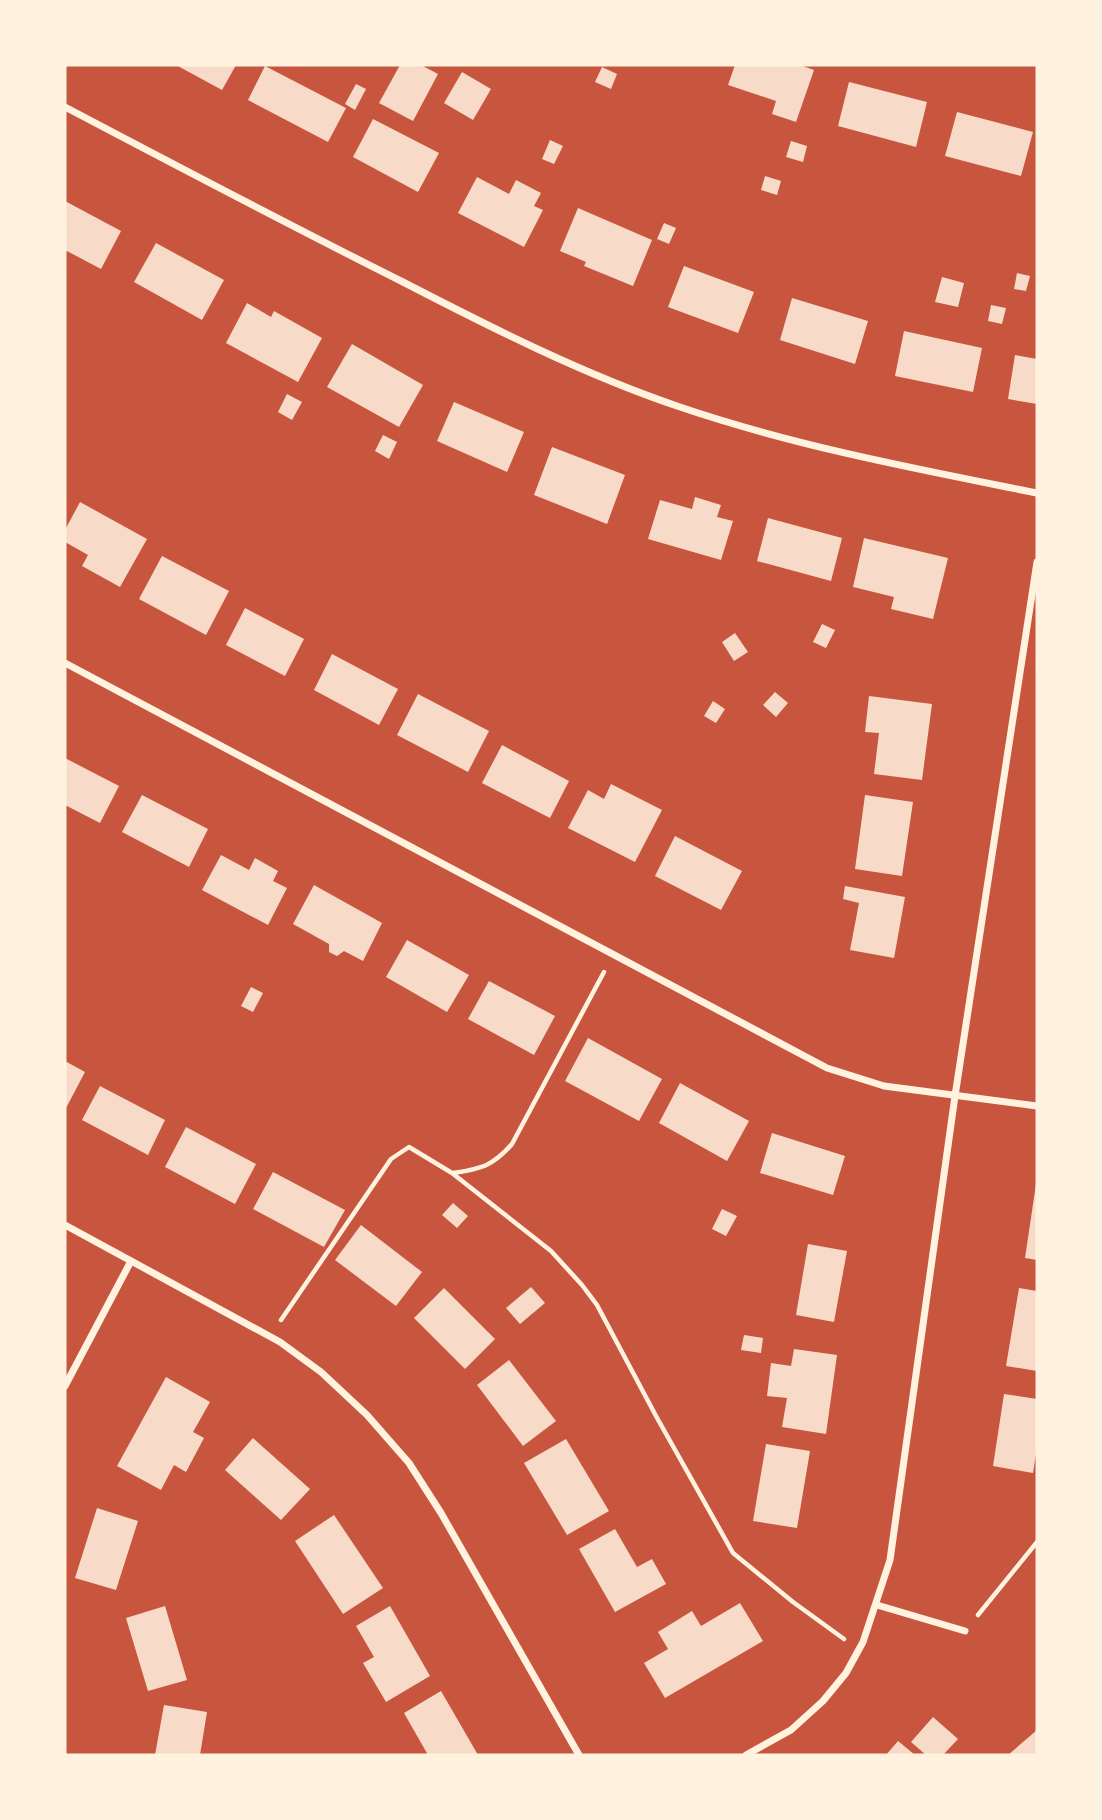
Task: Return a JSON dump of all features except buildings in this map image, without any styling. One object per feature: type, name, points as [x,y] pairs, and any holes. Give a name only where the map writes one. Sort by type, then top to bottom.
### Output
[{"type":"street","points":[[65,107],[297,229],[592,374],[678,407],[780,437],[912,468],[1037,493]]},
{"type":"street","points":[[746,1755],[792,1730],[823,1701],[846,1673],[877,1605],[890,1560],[955,1096],[1037,562]]},
{"type":"street","points":[[65,663],[827,1068],[884,1086],[1037,1106]]},
{"type":"street","points":[[65,1225],[270,1336],[321,1372],[367,1415],[409,1463],[441,1513],[579,1755]]},
{"type":"street","points":[[65,1385],[131,1261]]},
{"type":"street","points":[[877,1605],[965,1631]]},
{"type":"path","points":[[452,1173],[480,1169],[499,1159],[512,1144],[613,955]]},
{"type":"path","points":[[270,1336],[391,1158],[409,1147],[452,1173],[551,1251],[590,1295],[733,1553],[858,1650]]},
{"type":"path","points":[[965,1631],[1037,1542]]}]
